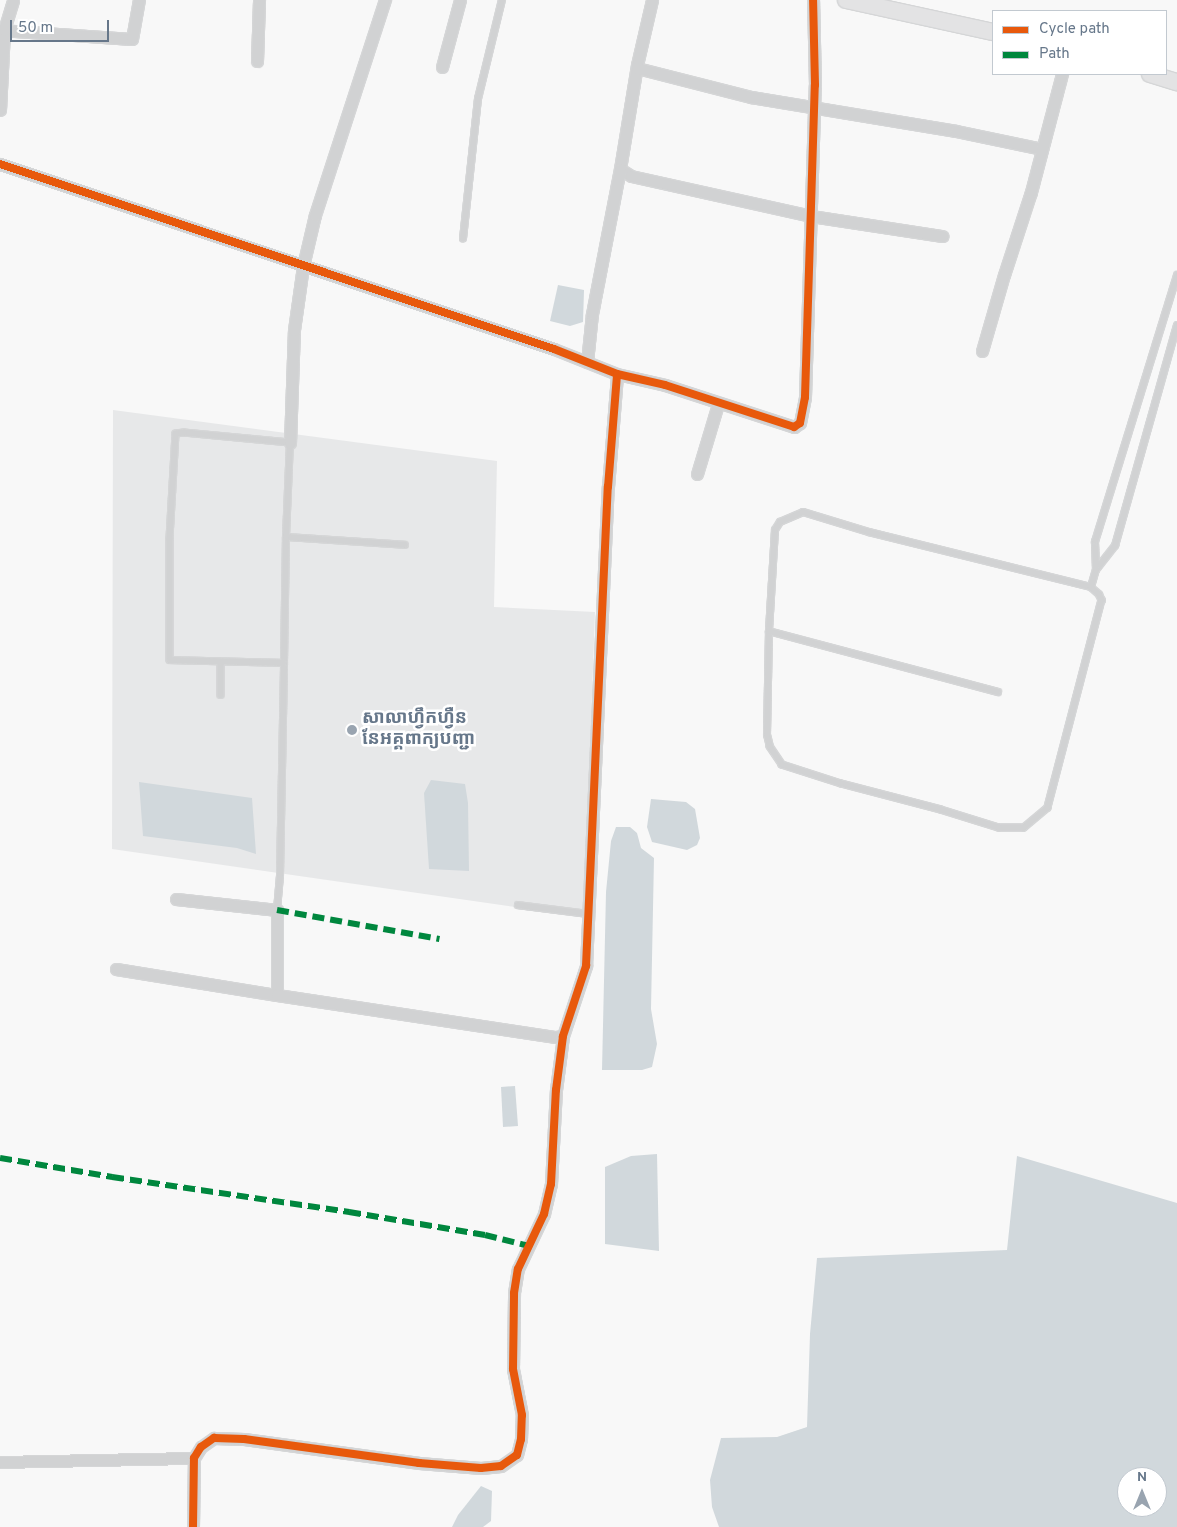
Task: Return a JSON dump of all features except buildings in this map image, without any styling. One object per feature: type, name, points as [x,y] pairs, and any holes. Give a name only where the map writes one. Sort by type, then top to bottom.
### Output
[{"type":"street","points":[[0,110],[2,30],[13,0]]},
{"type":"street","points":[[2,30],[132,39],[139,0]]},
{"type":"street","points":[[257,61],[259,0]]},
{"type":"street","points":[[290,443],[294,330],[303,266],[315,215],[385,0]]},
{"type":"street","points":[[442,67],[460,0]]},
{"type":"street","points":[[588,362],[592,314],[637,68],[652,0]]},
{"type":"street","points":[[0,164],[554,348],[618,374],[664,385],[794,427],[800,423],[805,397],[814,108],[813,0]]},
{"type":"street","points":[[846,0],[992,32]]},
{"type":"street","points":[[637,68],[752,97],[956,131],[1042,149]]},
{"type":"street","points":[[982,351],[1031,192],[1062,75]]},
{"type":"street","points":[[1153,75],[1177,82]]},
{"type":"street","points":[[620,169],[631,176],[811,216],[942,236]]},
{"type":"street","points":[[192,1527],[194,1458],[201,1448],[214,1438],[244,1439],[419,1463],[480,1468],[500,1466],[517,1455],[521,1439],[522,1415],[513,1369],[514,1292],[518,1269],[544,1214],[550,1184],[556,1090],[563,1036],[586,966],[608,487],[618,374]]},
{"type":"street","points":[[697,474],[718,404]]},
{"type":"street","points":[[176,899],[277,910],[277,996]]},
{"type":"street","points":[[116,969],[277,996],[556,1037],[563,1036]]},
{"type":"street","points":[[0,1462],[194,1458]]},
{"type":"lane","points":[[462,239],[478,99],[502,0]]},
{"type":"lane","points":[[1092,587],[1096,570],[1095,542],[1177,276]]},
{"type":"lane","points":[[1096,570],[1115,546],[1177,326]]},
{"type":"lane","points":[[277,910],[280,875],[284,662],[286,537],[290,443],[184,432],[176,434],[174,439],[170,539],[169,656],[173,662],[284,662]]},
{"type":"lane","points":[[803,512],[869,532],[1092,587],[1102,600],[1048,808],[1024,828],[998,828],[941,810],[841,784],[782,765],[770,747],[767,735],[769,631],[775,530],[780,522],[803,512]]},
{"type":"lane","points":[[286,537],[404,546]]},
{"type":"lane","points":[[769,631],[998,692]]},
{"type":"lane","points":[[221,662],[222,695]]},
{"type":"lane","points":[[518,905],[588,914]]},
{"type":"shaded area","points":[[558,285],[584,290],[583,322],[570,326],[550,321]]},
{"type":"shaded area","name":"សាលាហ្វឹកហ្វឺន នែអគ្គពាក្យបញ្ជា","points":[[113,410],[497,461],[494,607],[595,612],[584,917],[112,849]]},
{"type":"shaded area","points":[[431,780],[465,784],[468,803],[469,871],[429,869],[424,793]]},
{"type":"shaded area","points":[[139,782],[252,798],[256,854],[237,848],[143,836]]},
{"type":"shaded area","points":[[651,799],[686,802],[695,809],[700,838],[697,845],[687,850],[652,842],[647,827]]},
{"type":"shaded area","points":[[616,827],[630,827],[637,833],[641,848],[654,858],[651,1009],[657,1044],[652,1067],[642,1070],[602,1070],[606,892],[611,841]]},
{"type":"shaded area","points":[[515,1086],[518,1126],[503,1127],[501,1087]]},
{"type":"shaded area","points":[[657,1154],[659,1251],[605,1244],[605,1167],[631,1156]]},
{"type":"shaded area","points":[[1017,1156],[1177,1203],[1177,1527],[719,1527],[712,1507],[710,1480],[721,1438],[777,1437],[807,1427],[810,1334],[817,1258],[1007,1250]]},
{"type":"shaded area","points":[[481,1486],[492,1491],[491,1521],[483,1527],[452,1527],[458,1515]]},
{"type":"marked path","points":[[277,910],[439,939]]},
{"type":"marked path","points":[[0,1158],[112,1177],[349,1212],[485,1235],[529,1246]]},
{"type":"cycle path","points":[[0,164],[554,349],[617,374],[665,385],[794,427],[800,423],[805,397],[815,85],[813,0]]},
{"type":"cycle path","points":[[193,1527],[194,1458],[201,1447],[214,1438],[244,1439],[419,1463],[481,1468],[501,1466],[517,1455],[521,1439],[522,1415],[513,1369],[514,1293],[518,1269],[544,1214],[551,1184],[556,1090],[563,1036],[586,966],[608,487],[617,374]]},
{"type":"place","name":"សាលាហ្វឹកហ្វឺន នែអគ្គពាក្យបញ្ជា","points":[[352,730]]}]
